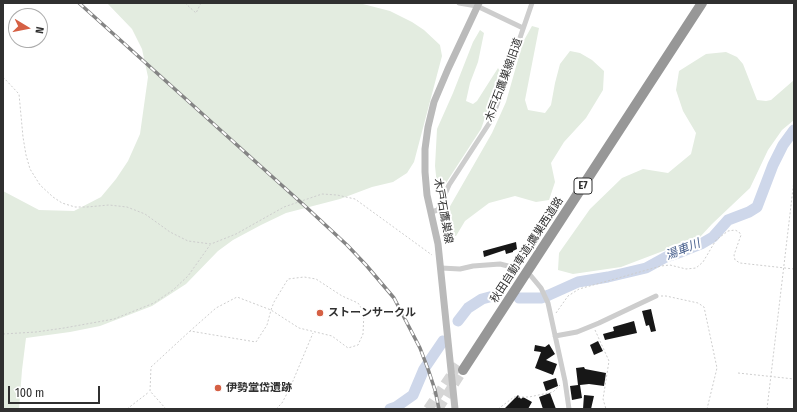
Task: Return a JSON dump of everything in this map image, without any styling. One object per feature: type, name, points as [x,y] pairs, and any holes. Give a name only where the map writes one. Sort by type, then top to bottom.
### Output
[{"type":"highway","name":"秋田自動車道;鷹巣西道路","points":[[695,3],[460,367],[702,3]]},
{"type":"main road","name":"木戸石鷹巣線","points":[[455,409],[440,257],[427,195],[425,149],[428,127],[437,95],[478,5]]},
{"type":"street","points":[[459,3],[478,5],[523,28]]},
{"type":"street","name":"木戸石鷹巣線旧道","points":[[431,212],[438,210],[449,185],[492,119],[532,3]]},
{"type":"street","points":[[441,268],[460,269],[473,266],[500,264],[516,268]]},
{"type":"street","points":[[530,276],[541,288],[553,318],[569,409]]},
{"type":"street","points":[[555,336],[577,332],[593,326],[656,296]]},
{"type":"path","points":[[185,3],[196,13],[201,3]]},
{"type":"path","points":[[3,76],[19,94],[23,137],[30,169],[40,185],[52,197],[62,203],[75,207],[87,208],[109,205],[127,207],[145,214],[170,232],[188,241],[210,244],[236,234],[284,207],[322,194],[355,199],[431,254],[440,257]]},
{"type":"path","points":[[767,409],[794,180]]},
{"type":"path","points":[[553,318],[568,296],[578,289],[661,266],[670,265],[686,269],[696,268],[702,262],[716,240],[728,231],[735,230],[741,235],[734,255],[735,260],[740,263],[794,269]]},
{"type":"path","points":[[3,334],[57,329],[114,319],[154,303],[173,290],[188,276],[210,244]]},
{"type":"path","points":[[166,409],[150,391],[151,367],[190,331],[216,308],[237,297],[271,310],[299,328],[332,336],[348,348],[358,345],[363,334],[364,312],[358,303],[342,296],[327,284],[304,276],[288,280],[274,302],[271,310],[267,325],[256,342],[190,331]]},
{"type":"path","points":[[656,296],[666,296],[698,303],[704,307],[717,368],[707,409]]},
{"type":"path","points":[[593,326],[609,361],[603,399],[606,409]]},
{"type":"path","points":[[276,409],[282,403],[290,388],[314,332]]},
{"type":"path","points":[[738,373],[794,379]]},
{"type":"path","points":[[498,409],[514,397],[529,397],[552,392],[565,381]]},
{"type":"path","points":[[127,409],[150,391]]},
{"type":"shaded area","points":[[107,3],[359,3],[390,11],[412,22],[424,30],[440,45],[442,56],[414,162],[407,173],[393,182],[372,187],[340,199],[286,213],[261,225],[233,240],[218,251],[186,284],[152,306],[100,326],[26,338],[19,409],[3,409],[3,191],[39,210],[74,211],[101,197],[116,179],[128,161],[140,134],[148,77],[142,49],[132,29]]},
{"type":"shaded area","points":[[532,26],[539,28],[525,100],[528,110],[545,113],[551,105],[560,64],[570,51],[580,53],[592,60],[604,71],[603,90],[586,118],[564,142],[551,163],[555,182],[549,200],[536,202],[515,196],[489,203],[465,221],[456,236],[447,234],[446,224],[449,208],[492,133],[506,102],[523,42]]},
{"type":"shaded area","points":[[480,30],[484,33],[478,62],[470,83],[466,101],[473,104],[477,101],[498,68],[501,73],[481,129],[444,186],[437,185],[435,166],[437,129],[473,42]]},
{"type":"shaded area","points":[[726,52],[737,57],[743,64],[757,100],[771,100],[794,80],[794,120],[782,130],[768,150],[750,188],[700,237],[621,267],[573,274],[558,270],[559,253],[590,209],[622,178],[643,169],[668,173],[691,154],[696,133],[683,111],[676,90],[679,71],[706,54]]},
{"type":"building","points":[[516,242],[517,249],[513,252],[506,254],[505,250],[484,257],[483,251]]},
{"type":"building","points":[[651,309],[656,331],[651,332],[649,325],[646,326],[642,311]]},
{"type":"building","points":[[634,321],[637,333],[605,340],[603,334],[614,331],[613,327]]},
{"type":"building","points":[[598,341],[603,351],[594,355],[590,345]]},
{"type":"building","points":[[549,344],[555,354],[546,360],[557,364],[553,375],[535,368],[541,352],[534,351],[535,345],[545,347]]},
{"type":"building","points":[[584,367],[585,369],[606,373],[604,386],[589,384],[580,385],[582,398],[572,400],[570,386],[578,385],[576,368]]},
{"type":"building","points":[[556,378],[558,386],[546,391],[543,382]]},
{"type":"building","points":[[550,393],[556,409],[543,409],[539,397]]},
{"type":"building","points":[[518,395],[521,399],[523,397],[532,402],[528,409],[504,409]]},
{"type":"building","points":[[584,395],[594,396],[591,409],[583,409]]},
{"type":"waterway","name":"湯車川","points":[[519,298],[541,298],[578,282],[646,268],[666,257],[701,244],[713,237],[728,220],[749,212],[757,207],[773,165],[783,145],[794,130]]},
{"type":"waterway","name":"湯車川","points":[[458,321],[468,308],[482,299],[497,295]]},
{"type":"waterway","name":"湯車川","points":[[390,409],[396,407],[413,395],[424,369],[443,341]]},
{"type":"tunnel","points":[[428,409],[458,365]]},
{"type":"tunnel","points":[[438,409],[463,370]]},
{"type":"railway","points":[[79,3],[306,207],[366,265],[394,298],[420,348],[435,390],[439,409]]},
{"type":"place","name":"ストーンサークル","points":[[320,313]]},
{"type":"place","name":"伊勢堂岱遺跡","points":[[218,388]]}]
